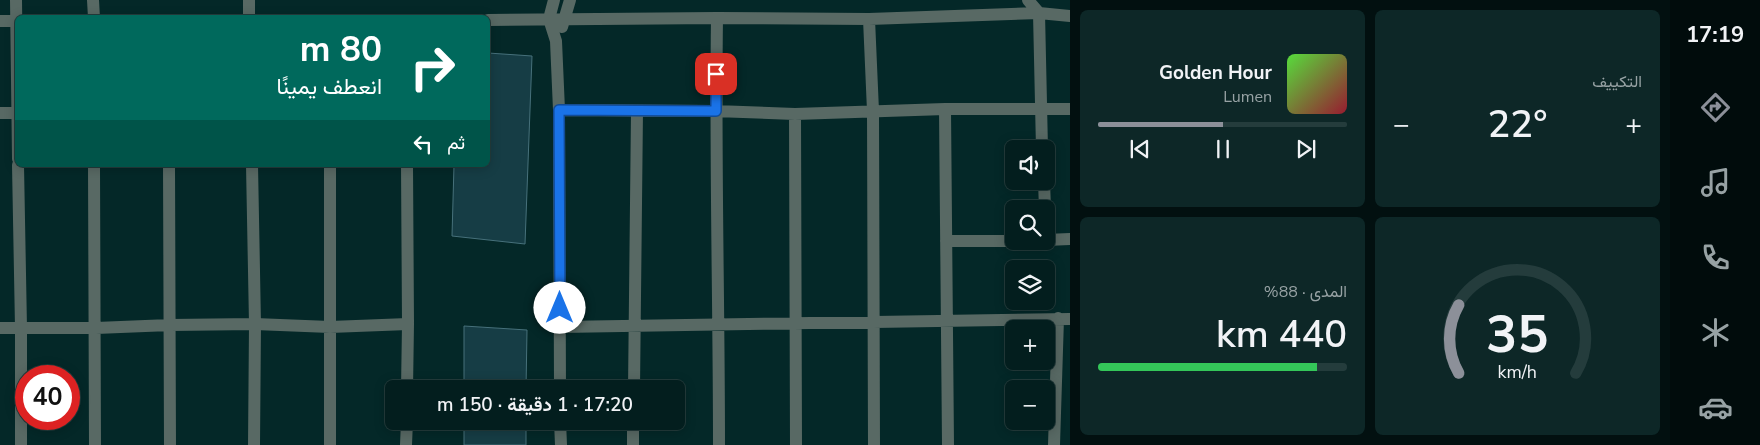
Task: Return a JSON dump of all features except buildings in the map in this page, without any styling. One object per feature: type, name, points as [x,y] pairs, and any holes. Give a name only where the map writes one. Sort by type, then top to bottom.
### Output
[{"type":"street","points":[[16,0],[17,15]]},
{"type":"street","points":[[92,0],[94,15]]},
{"type":"street","points":[[249,0],[249,15]]},
{"type":"street","points":[[554,0],[549,19],[556,40],[559,110],[560,380]]},
{"type":"street","points":[[556,40],[565,20],[570,0]]},
{"type":"street","points":[[490,20],[869,19],[1034,4],[1070,16]]},
{"type":"street","points":[[1034,4],[1042,140]]},
{"type":"street","points":[[717,18],[719,445]]},
{"type":"street","points":[[869,19],[873,111],[874,445]]},
{"type":"street","points":[[0,20],[15,22]]},
{"type":"street","points":[[559,110],[716,111],[795,114],[945,109],[1070,109]]},
{"type":"street","points":[[945,109],[948,445]]},
{"type":"street","points":[[634,380],[637,111]]},
{"type":"street","points":[[0,113],[15,113]]},
{"type":"street","points":[[795,114],[796,445]]},
{"type":"street","points":[[18,167],[21,445]]},
{"type":"street","points":[[94,167],[95,445]]},
{"type":"street","points":[[169,167],[170,445]]},
{"type":"street","points":[[252,167],[255,324],[254,445]]},
{"type":"street","points":[[330,167],[330,445]]},
{"type":"street","points":[[406,167],[407,380]]},
{"type":"street","points":[[1055,240],[1070,239]]},
{"type":"street","points":[[946,241],[1005,241]]},
{"type":"street","points":[[560,327],[796,323],[874,324],[1064,319],[1054,445]]},
{"type":"street","points":[[0,328],[96,328],[170,324],[255,324],[330,327],[408,324]]},
{"type":"street","points":[[406,430],[406,445]]},
{"type":"street","points":[[560,430],[561,445]]},
{"type":"street","points":[[633,430],[633,445]]},
{"type":"route","points":[[560,308],[559,110],[716,111],[716,74]]}]
